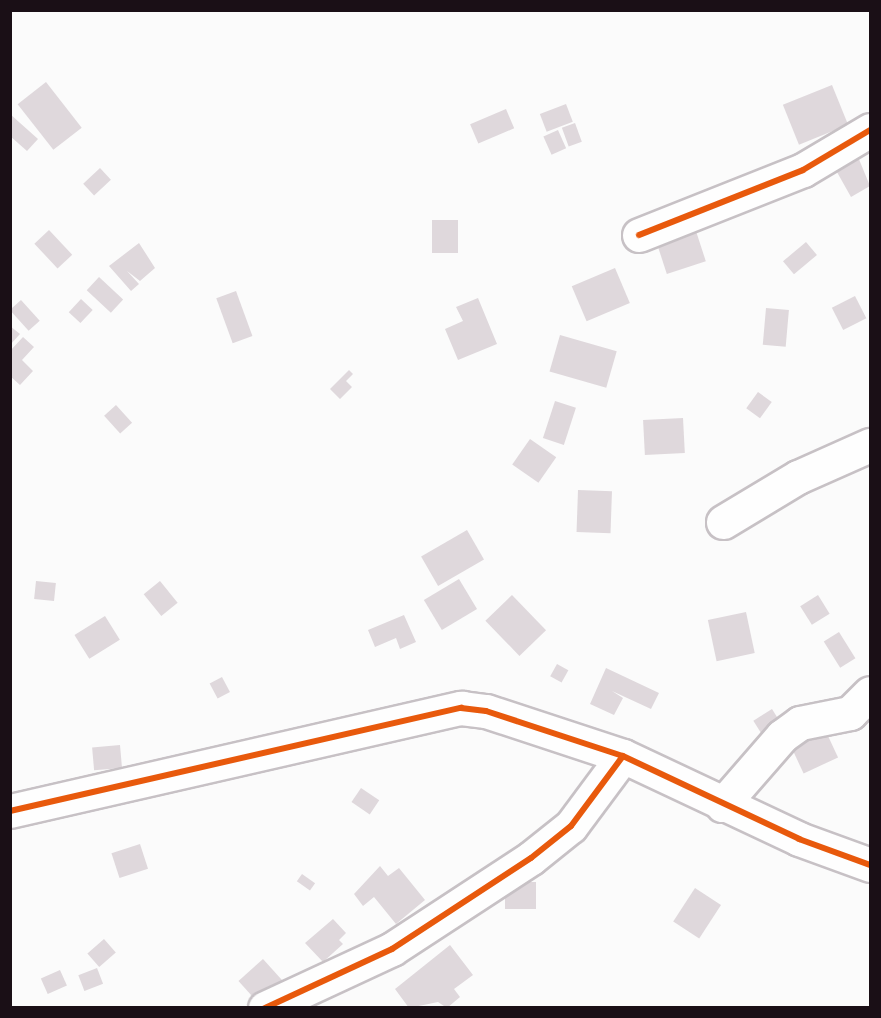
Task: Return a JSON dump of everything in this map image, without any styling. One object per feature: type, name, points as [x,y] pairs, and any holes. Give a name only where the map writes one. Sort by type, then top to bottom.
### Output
[{"type":"street","points":[[639,235],[803,170],[870,130]]},
{"type":"street","points":[[723,522],[798,477],[870,445]]},
{"type":"street","points":[[722,805],[782,736],[800,723],[850,713],[870,693]]},
{"type":"street","points":[[10,811],[461,708],[486,711],[623,756],[722,805],[870,865]]},
{"type":"street","points":[[265,1008],[392,949],[531,858],[571,826],[623,756]]},
{"type":"building","points":[[46,82],[82,128],[53,150],[18,104]]},
{"type":"building","points":[[832,85],[848,125],[799,145],[783,105]]},
{"type":"building","points":[[566,104],[573,122],[547,132],[540,114]]},
{"type":"building","points":[[506,109],[514,128],[478,144],[470,124]]},
{"type":"building","points":[[10,114],[38,139],[27,151],[10,136]]},
{"type":"building","points":[[575,123],[582,142],[569,147],[562,128]]},
{"type":"building","points":[[558,130],[566,148],[552,155],[543,137]]},
{"type":"building","points":[[856,152],[870,186],[851,197],[833,165]]},
{"type":"building","points":[[100,168],[111,180],[94,195],[83,184]]},
{"type":"building","points":[[432,220],[458,220],[458,253],[432,253]]},
{"type":"building","points":[[695,228],[706,261],[667,274],[656,241]]},
{"type":"building","points":[[49,230],[72,255],[58,269],[34,244]]},
{"type":"building","points":[[806,242],[817,255],[794,274],[783,261]]},
{"type":"building","points":[[139,243],[155,268],[140,281],[127,271],[139,284],[131,291],[109,266]]},
{"type":"building","points":[[615,268],[630,303],[587,321],[572,286]]},
{"type":"building","points":[[99,277],[123,300],[111,313],[87,290]]},
{"type":"building","points":[[236,291],[252,336],[233,343],[216,298]]},
{"type":"building","points":[[855,296],[866,318],[843,330],[832,308]]},
{"type":"building","points":[[478,298],[497,344],[458,360],[445,329],[463,321],[456,307]]},
{"type":"building","points":[[81,299],[93,310],[80,323],[69,312]]},
{"type":"building","points":[[21,300],[40,321],[29,331],[10,310]]},
{"type":"building","points":[[766,308],[789,310],[786,347],[763,345]]},
{"type":"building","points":[[10,326],[20,334],[10,345]]},
{"type":"building","points":[[560,335],[617,351],[606,388],[550,372]]},
{"type":"building","points":[[23,337],[34,347],[22,360],[33,371],[20,385],[10,376],[10,351]]},
{"type":"building","points":[[349,370],[353,374],[346,381],[352,387],[340,399],[330,389]]},
{"type":"building","points":[[758,392],[772,402],[760,418],[746,408]]},
{"type":"building","points":[[555,401],[576,408],[564,445],[543,438]]},
{"type":"building","points":[[116,405],[132,423],[120,434],[104,416]]},
{"type":"building","points":[[683,418],[685,453],[645,455],[643,420]]},
{"type":"building","points":[[530,439],[556,457],[538,483],[512,464]]},
{"type":"building","points":[[578,490],[612,491],[611,533],[577,532]]},
{"type":"building","points":[[467,530],[484,559],[438,586],[421,556]]},
{"type":"building","points":[[459,579],[477,609],[442,630],[424,600]]},
{"type":"building","points":[[36,581],[56,583],[54,601],[34,599]]},
{"type":"building","points":[[160,581],[178,603],[161,616],[144,594]]},
{"type":"building","points":[[512,595],[546,630],[519,656],[485,621]]},
{"type":"building","points":[[818,595],[830,614],[812,625],[800,606]]},
{"type":"building","points":[[746,612],[755,653],[717,661],[708,620]]},
{"type":"building","points":[[404,615],[416,642],[400,649],[396,638],[375,647],[368,630]]},
{"type":"building","points":[[105,616],[120,640],[89,659],[74,635]]},
{"type":"building","points":[[839,632],[855,658],[840,668],[824,642]]},
{"type":"building","points":[[557,664],[568,670],[562,683],[550,676]]},
{"type":"building","points":[[606,668],[659,693],[651,709],[612,691],[623,698],[614,715],[590,704]]},
{"type":"building","points":[[222,677],[230,692],[218,699],[210,684]]},
{"type":"building","points":[[772,709],[782,725],[763,737],[753,721]]},
{"type":"building","points":[[822,723],[838,757],[804,773],[788,739]]},
{"type":"building","points":[[120,745],[122,768],[94,770],[92,747]]},
{"type":"building","points":[[361,788],[379,800],[370,814],[351,802]]},
{"type":"building","points":[[140,844],[148,869],[120,878],[111,853]]},
{"type":"building","points":[[380,866],[388,876],[399,868],[425,900],[396,924],[374,897],[363,906],[354,894]]},
{"type":"building","points":[[302,874],[315,883],[310,891],[297,881]]},
{"type":"building","points":[[505,882],[536,882],[536,909],[505,909]]},
{"type":"building","points":[[695,888],[721,905],[699,938],[673,922]]},
{"type":"building","points":[[333,919],[346,933],[339,940],[343,944],[323,962],[305,943]]},
{"type":"building","points":[[104,939],[116,953],[99,967],[87,953]]},
{"type":"building","points":[[450,945],[473,975],[454,989],[460,997],[447,1008],[438,1002],[409,1008],[395,989]]},
{"type":"building","points":[[263,959],[283,981],[259,1003],[238,981]]},
{"type":"building","points":[[97,968],[103,984],[84,991],[78,975]]},
{"type":"building","points":[[60,970],[67,986],[48,994],[41,979]]},
{"type":"cycle path","points":[[639,235],[803,170],[870,130]]},
{"type":"cycle path","points":[[10,811],[461,708],[486,711],[623,756],[799,839],[870,865]]},
{"type":"cycle path","points":[[265,1008],[392,949],[531,858],[571,826],[623,756]]}]
